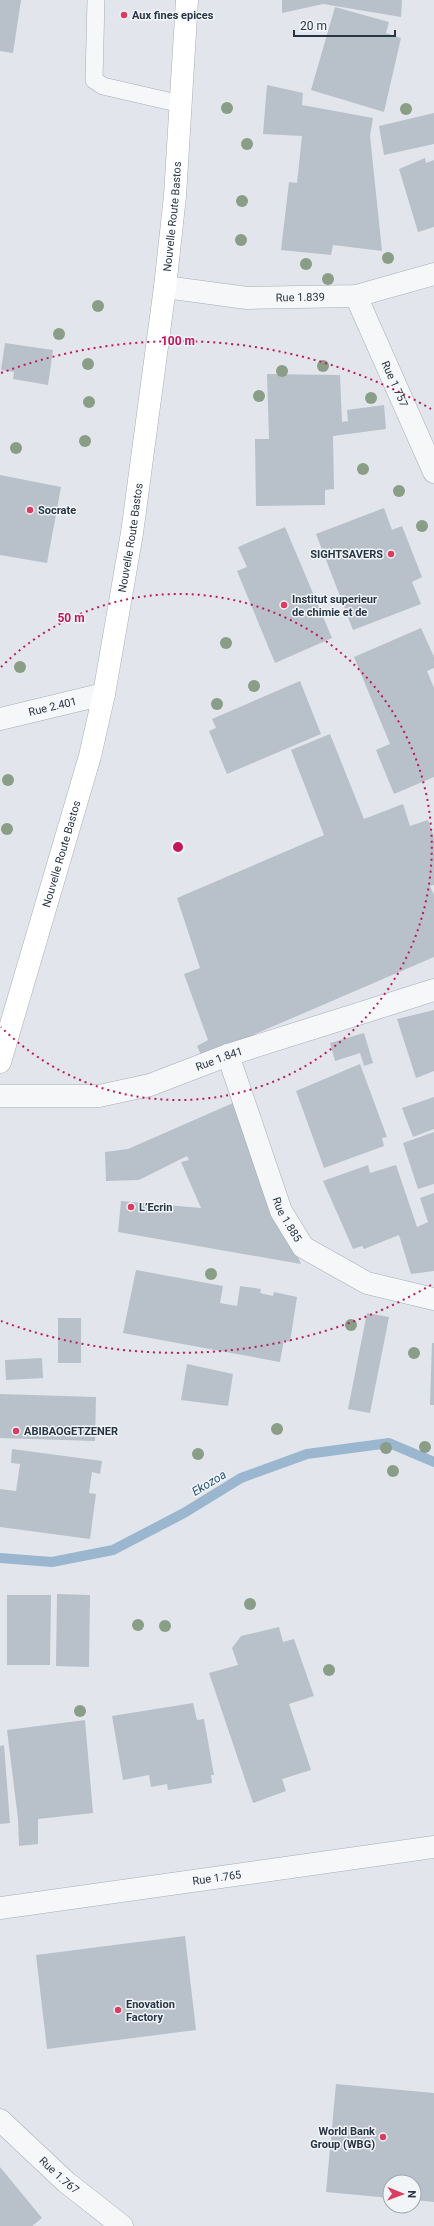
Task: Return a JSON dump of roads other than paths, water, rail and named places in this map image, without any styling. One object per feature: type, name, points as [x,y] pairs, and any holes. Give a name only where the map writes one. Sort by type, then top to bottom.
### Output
[{"type":"main road","name":"Nouvelle Route Bastos","points":[[0,1062],[90,756],[104,694],[133,525],[165,287],[175,196],[187,0]]},
{"type":"street","name":"Rue 1.839","points":[[165,287],[248,298],[356,296],[434,274]]},
{"type":"street","name":"Rue 1.757","points":[[356,296],[434,472]]},
{"type":"street","name":"Rue 2.401","points":[[0,719],[104,694]]},
{"type":"street","name":"Rue 1.841","points":[[0,1096],[99,1096],[150,1086],[228,1055],[434,990]]},
{"type":"street","name":"Rue 1.885","points":[[228,1055],[281,1211],[303,1247],[367,1283],[434,1299]]},
{"type":"street","name":"Rue 1.765","points":[[0,1908],[434,1847]]},
{"type":"street","name":"Rue 1.767","points":[[0,2120],[66,2182],[122,2226]]},
{"type":"lane","points":[[96,0],[94,80],[103,86],[181,104]]},
{"type":"waterway","name":"Ekozoa","points":[[0,1558],[52,1562],[113,1550],[184,1513],[241,1478],[307,1454],[389,1443],[434,1462]]},
{"type":"place","name":"Aux fines epices","points":[[124,15]]},
{"type":"place","name":"Socrate","points":[[30,510]]},
{"type":"place","name":"SIGHTSAVERS","points":[[391,554]]},
{"type":"place","name":"Institut superieur de chimie et de","points":[[284,605]]},
{"type":"place","name":"L’Ecrin","points":[[131,1207]]},
{"type":"place","name":"ABIBAOGETZENER","points":[[16,1431]]},
{"type":"place","name":"Enovation Factory","points":[[118,2010]]},
{"type":"place","name":"World Bank Group (WBG)","points":[[383,2137]]}]
